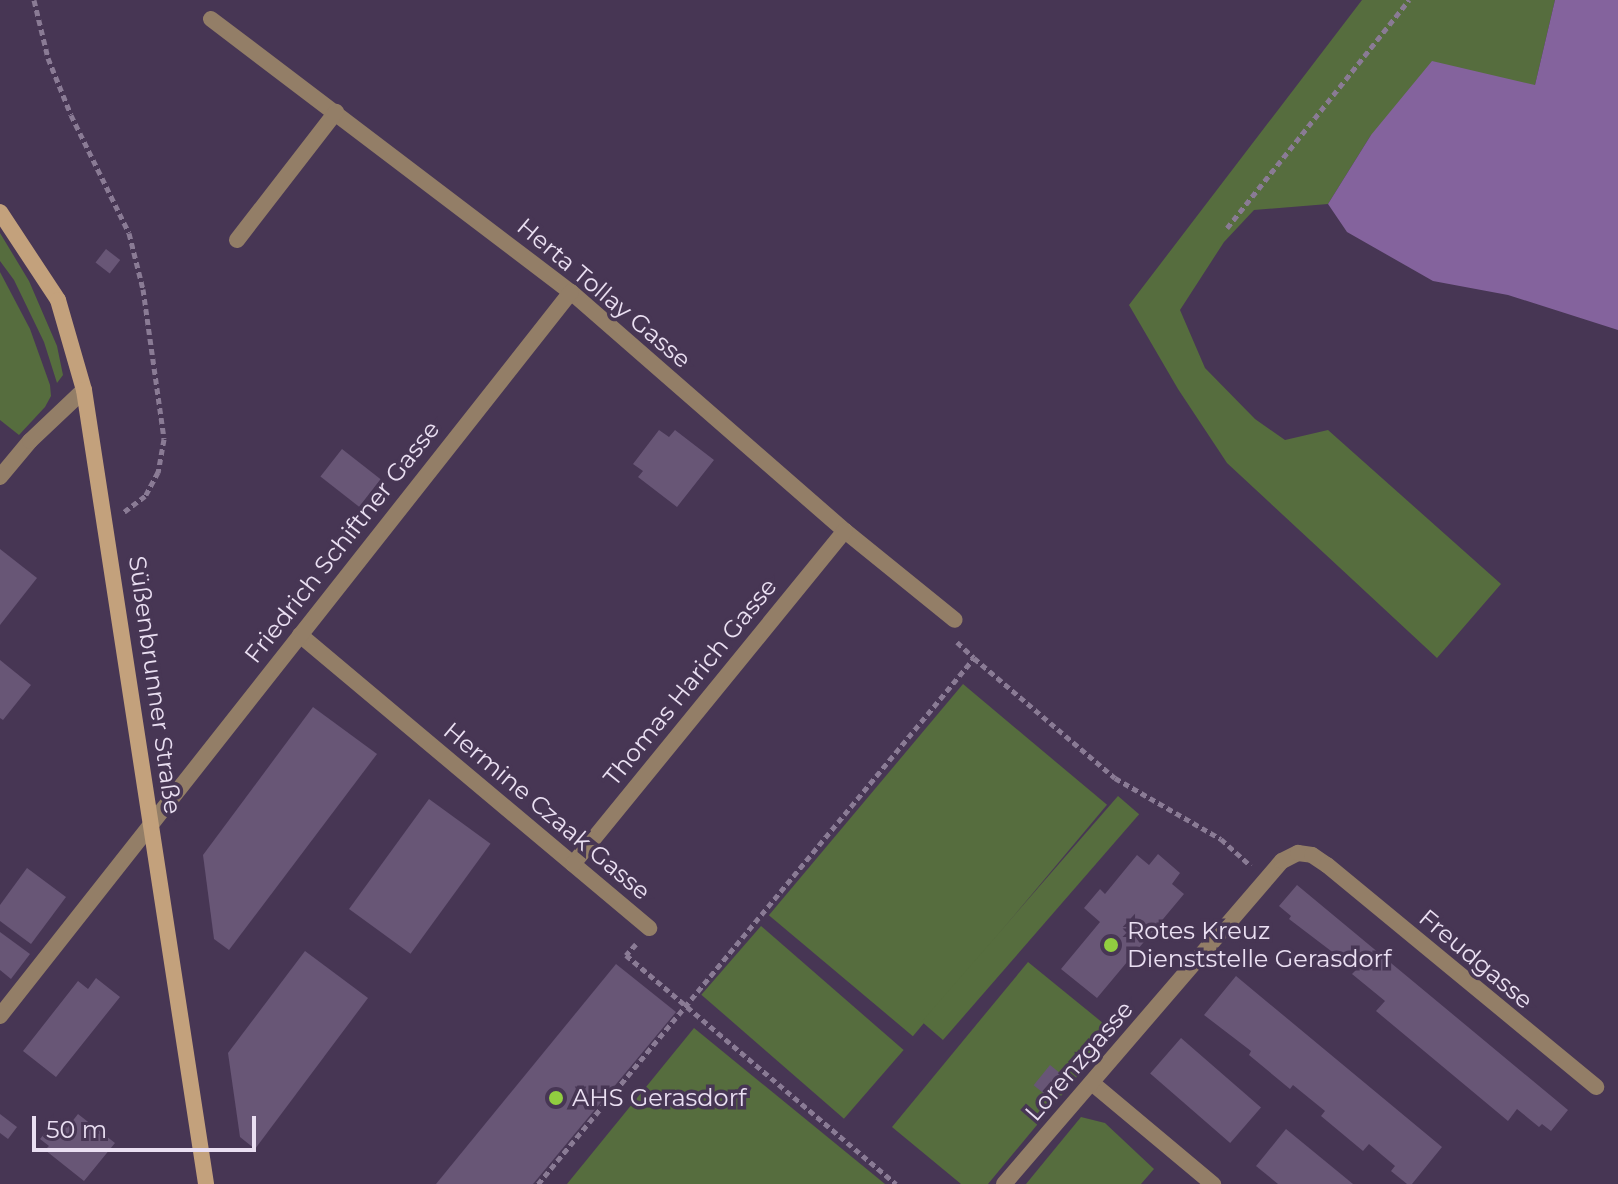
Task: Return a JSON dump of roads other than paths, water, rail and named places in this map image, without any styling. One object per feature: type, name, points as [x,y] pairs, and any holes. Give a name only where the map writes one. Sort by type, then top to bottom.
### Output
[{"type":"street","name":"Herta Tollay Gasse","points":[[211,19],[571,292],[845,531],[955,620]]},
{"type":"street","points":[[237,240],[336,112]]},
{"type":"street","name":"Süßenbrunner Straße","points":[[0,212],[58,300],[84,390],[206,1184]]},
{"type":"street","name":"Friedrich Schiftner Gasse","points":[[0,1016],[571,292]]},
{"type":"street","points":[[0,477],[30,441],[84,390]]},
{"type":"street","name":"Thomas Harich Gasse","points":[[573,864],[845,531]]},
{"type":"street","name":"Hermine Czaak Gasse","points":[[300,635],[649,928]]},
{"type":"street","name":"Lorenzgasse","points":[[1004,1184],[1282,861],[1298,853],[1312,855],[1327,865]]},
{"type":"street","name":"Freudgasse","points":[[1327,865],[1596,1087]]},
{"type":"street","points":[[1092,1083],[1213,1184]]},
{"type":"place","name":"Rotes Kreuz Dienststelle Gerasdorf","points":[[1111,945]]},
{"type":"place","name":"AHS Gerasdorf","points":[[556,1098]]}]
